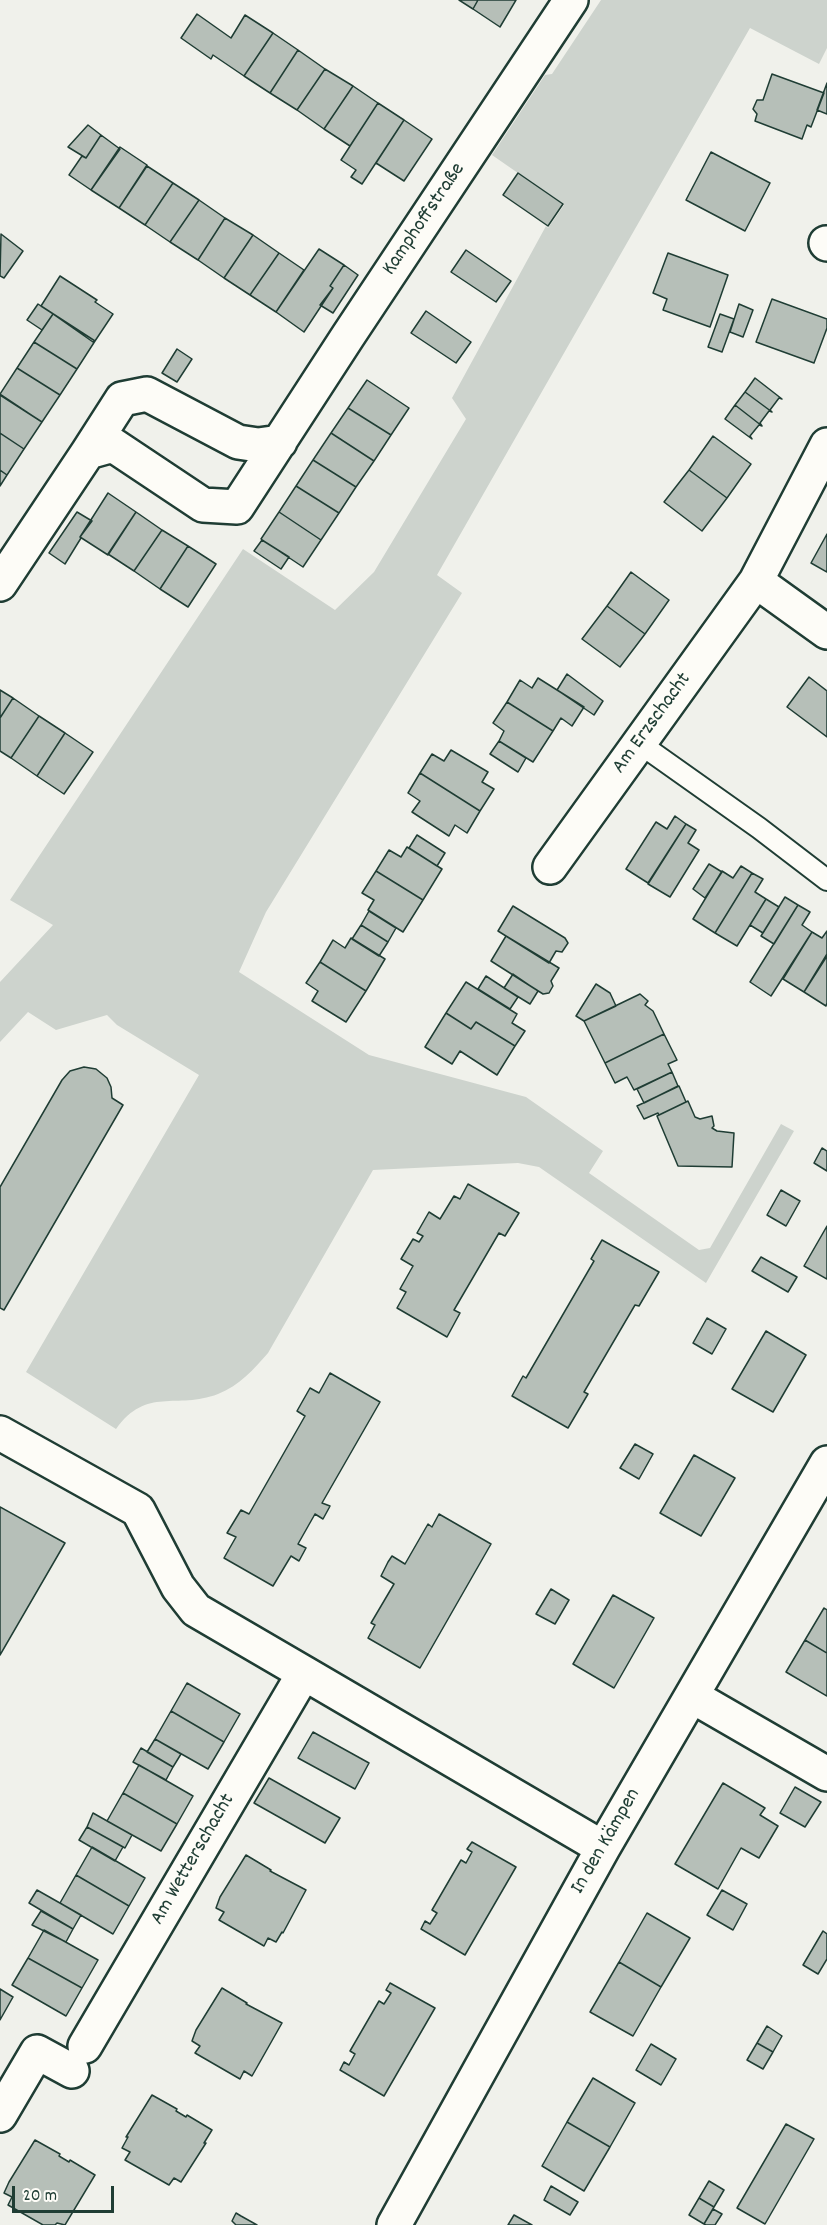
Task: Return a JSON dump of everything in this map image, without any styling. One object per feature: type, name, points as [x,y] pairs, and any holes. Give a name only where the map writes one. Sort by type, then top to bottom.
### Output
[{"type":"street","name":"Kamphoffstraße","points":[[88,452],[113,445],[203,505],[237,507],[572,0]]},
{"type":"street","points":[[0,584],[122,399],[147,394],[238,442],[258,445],[280,442]]},
{"type":"street","name":"Am Erzschacht","points":[[550,867],[756,581],[827,445]]},
{"type":"street","points":[[756,581],[827,632]]},
{"type":"street","points":[[0,1433],[138,1510],[178,1587],[196,1610],[603,1848]]},
{"type":"street","name":"In den Kämpen","points":[[394,2225],[603,1848],[827,1463]]},
{"type":"street","name":"Am Wetterschacht","points":[[0,2115],[37,2052],[79,2059],[304,1673]]},
{"type":"street","points":[[692,1696],[827,1774]]},
{"type":"lane","points":[[639,743],[759,828],[827,880]]},
{"type":"shaded area","points":[[601,0],[827,0],[827,48],[819,64],[750,28],[437,575],[462,593],[266,912],[239,972],[369,1055],[526,1097],[603,1151],[589,1173],[699,1250],[710,1248],[781,1124],[794,1131],[706,1283],[539,1167],[518,1163],[373,1170],[268,1353],[252,1371],[239,1382],[218,1394],[189,1400],[151,1403],[139,1408],[116,1429],[26,1372],[199,1075],[117,1025],[107,1015],[56,1030],[28,1012],[0,1042],[0,982],[53,925],[10,900],[243,549],[335,610],[374,572],[466,419],[452,398],[546,226],[548,228],[564,205],[492,155],[545,75],[552,74]]},
{"type":"building","points":[[459,0],[478,0],[473,9]]},
{"type":"building","points":[[478,0],[516,0],[500,27],[473,9]]},
{"type":"building","points":[[197,14],[231,38],[245,15],[273,33],[244,76],[213,55],[211,59],[181,38]]},
{"type":"building","points":[[273,33],[298,50],[270,93],[244,76]]},
{"type":"building","points":[[298,50],[325,69],[297,110],[270,93]]},
{"type":"building","points":[[325,69],[353,86],[324,129],[297,110]]},
{"type":"building","points":[[772,74],[824,93],[811,127],[807,125],[802,139],[755,121],[757,114],[753,109],[757,100],[763,100]]},
{"type":"building","points":[[827,83],[827,114],[817,110]]},
{"type":"building","points":[[353,86],[378,103],[350,146],[324,129]]},
{"type":"building","points":[[378,103],[404,120],[362,184],[351,177],[356,170],[341,160]]},
{"type":"building","points":[[404,120],[432,139],[404,181],[376,163]]},
{"type":"building","points":[[88,125],[101,135],[86,158],[68,147]]},
{"type":"building","points":[[101,135],[120,149],[91,190],[69,175],[82,156],[86,158]]},
{"type":"building","points":[[120,147],[147,165],[119,208],[91,190]]},
{"type":"building","points":[[711,152],[770,183],[745,231],[686,200]]},
{"type":"building","points":[[147,166],[173,183],[145,225],[119,208]]},
{"type":"building","points":[[518,173],[563,204],[548,226],[503,195]]},
{"type":"building","points":[[173,183],[199,200],[170,242],[145,225]]},
{"type":"building","points":[[199,200],[225,218],[198,260],[170,242]]},
{"type":"building","points":[[225,218],[253,235],[224,278],[198,260]]},
{"type":"building","points":[[1,234],[23,251],[4,278],[0,276]]},
{"type":"building","points":[[253,235],[279,253],[250,295],[224,278]]},
{"type":"building","points":[[319,249],[344,265],[330,286],[333,288],[304,332],[276,312]]},
{"type":"building","points":[[466,250],[511,281],[496,302],[451,272]]},
{"type":"building","points":[[279,253],[304,270],[276,312],[250,295]]},
{"type":"building","points":[[668,253],[728,275],[710,327],[663,310],[667,299],[653,293]]},
{"type":"building","points":[[344,265],[358,275],[333,313],[320,305],[333,288],[330,286]]},
{"type":"building","points":[[60,276],[97,300],[95,302],[113,314],[95,341],[41,306]]},
{"type":"building","points":[[772,299],[827,319],[827,328],[814,363],[756,342]]},
{"type":"building","points":[[38,304],[53,314],[42,330],[27,320]]},
{"type":"building","points":[[739,304],[753,310],[743,337],[730,332]]},
{"type":"building","points":[[426,311],[471,342],[456,363],[411,333]]},
{"type":"building","points":[[53,314],[93,342],[95,341],[77,369],[34,342]]},
{"type":"building","points":[[720,314],[734,319],[722,352],[708,347]]},
{"type":"building","points":[[34,342],[77,369],[60,395],[17,368]]},
{"type":"building","points":[[177,349],[192,359],[177,382],[162,373]]},
{"type":"building","points":[[17,368],[60,395],[42,422],[0,394]]},
{"type":"building","points":[[755,378],[782,399],[779,398],[770,410],[772,412],[745,392]]},
{"type":"building","points":[[367,380],[409,408],[391,435],[348,408]]},
{"type":"building","points":[[745,392],[772,412],[769,411],[760,423],[762,426],[735,405]]},
{"type":"building","points":[[0,395],[42,422],[24,449],[0,433]]},
{"type":"building","points":[[735,405],[762,426],[759,425],[750,436],[752,439],[725,419]]},
{"type":"building","points":[[348,408],[391,435],[374,461],[331,433]]},
{"type":"building","points":[[0,433],[24,449],[7,475],[0,470]]},
{"type":"building","points":[[331,433],[374,461],[356,487],[313,460]]},
{"type":"building","points":[[713,436],[751,464],[727,498],[689,470]]},
{"type":"building","points":[[313,460],[356,487],[339,513],[296,486]]},
{"type":"building","points":[[0,470],[7,475],[0,486]]},
{"type":"building","points":[[689,470],[727,498],[702,531],[664,502]]},
{"type":"building","points":[[296,486],[339,513],[321,540],[279,512]]},
{"type":"building","points":[[108,493],[136,512],[108,555],[80,537]]},
{"type":"building","points":[[77,512],[92,521],[65,564],[49,553]]},
{"type":"building","points":[[136,512],[162,530],[134,571],[108,554]]},
{"type":"building","points":[[279,512],[321,540],[303,567],[261,539]]},
{"type":"building","points":[[162,530],[188,546],[160,589],[134,571]]},
{"type":"building","points":[[827,534],[827,572],[811,563]]},
{"type":"building","points":[[262,540],[289,557],[281,569],[254,551]]},
{"type":"building","points":[[188,546],[216,564],[188,607],[160,589]]},
{"type":"building","points":[[631,572],[669,600],[645,634],[607,606]]},
{"type":"building","points":[[607,606],[645,634],[620,667],[582,639]]},
{"type":"building","points":[[567,674],[603,701],[594,715],[557,690]]},
{"type":"building","points":[[809,677],[827,691],[827,737],[787,707]]},
{"type":"building","points":[[538,678],[584,707],[572,726],[561,718],[553,731],[507,702],[520,680],[532,688]]},
{"type":"building","points":[[0,690],[13,698],[0,718]]},
{"type":"building","points":[[13,698],[39,716],[11,758],[0,751],[0,718]]},
{"type":"building","points":[[507,702],[553,731],[533,762],[499,741],[504,731],[493,723]]},
{"type":"building","points":[[39,716],[65,733],[37,776],[11,758]]},
{"type":"building","points":[[65,733],[93,752],[64,794],[37,776]]},
{"type":"building","points":[[499,741],[526,758],[518,772],[490,754]]},
{"type":"building","points":[[451,750],[488,772],[482,782],[494,789],[480,811],[420,773],[432,754],[444,761]]},
{"type":"building","points":[[420,773],[480,811],[467,833],[455,825],[449,836],[412,812],[420,801],[408,793]]},
{"type":"building","points":[[675,816],[686,824],[648,883],[626,869],[656,822],[667,829]]},
{"type":"building","points":[[686,824],[696,830],[688,843],[699,850],[670,897],[648,884]]},
{"type":"building","points":[[417,835],[445,853],[437,866],[409,848]]},
{"type":"building","points":[[407,847],[442,869],[423,900],[376,871],[389,850],[401,857]]},
{"type":"building","points":[[709,864],[722,872],[705,898],[693,889]]},
{"type":"building","points":[[741,866],[752,873],[715,933],[693,919],[722,871],[733,878]]},
{"type":"building","points":[[376,871],[423,900],[403,932],[368,910],[374,900],[362,893]]},
{"type":"building","points":[[752,873],[763,879],[755,892],[766,899],[737,946],[715,933]]},
{"type":"building","points":[[785,897],[798,905],[774,944],[761,936]]},
{"type":"building","points":[[766,899],[779,907],[763,933],[750,925]]},
{"type":"building","points":[[798,905],[810,912],[802,925],[812,932],[771,996],[750,982]]},
{"type":"building","points":[[513,906],[565,938],[568,943],[562,952],[556,951],[549,963],[498,931]]},
{"type":"building","points":[[369,911],[396,928],[388,942],[361,925]]},
{"type":"building","points":[[361,925],[388,942],[379,956],[352,939]]},
{"type":"building","points":[[827,931],[827,954],[804,992],[783,979],[812,932],[822,938]]},
{"type":"building","points":[[506,936],[559,968],[551,981],[553,986],[549,993],[543,994],[491,961]]},
{"type":"building","points":[[351,938],[385,959],[366,991],[320,962],[333,940],[345,948]]},
{"type":"building","points":[[827,956],[827,1003],[826,1006],[804,992]]},
{"type":"building","points":[[320,962],[366,991],[346,1022],[312,1001],[318,991],[306,983]]},
{"type":"building","points":[[513,974],[538,991],[530,1004],[504,988]]},
{"type":"building","points":[[486,976],[518,997],[510,1009],[478,989]]},
{"type":"building","points":[[466,982],[517,1014],[512,1023],[525,1031],[515,1046],[476,1022],[471,1029],[446,1013]]},
{"type":"building","points":[[596,984],[610,993],[616,1006],[584,1021],[576,1016]]},
{"type":"building","points":[[640,994],[648,1001],[645,1005],[653,1011],[664,1034],[605,1063],[584,1021]]},
{"type":"building","points":[[446,1013],[471,1029],[476,1022],[515,1046],[497,1075],[460,1051],[452,1064],[425,1047]]},
{"type":"building","points":[[664,1034],[677,1060],[668,1064],[672,1072],[634,1090],[627,1077],[615,1083],[605,1063]]},
{"type":"building","points":[[84,1067],[96,1069],[107,1078],[112,1098],[123,1105],[4,1310],[0,1308],[0,1187],[62,1080],[70,1071]]},
{"type":"building","points":[[672,1072],[678,1086],[644,1103],[637,1089]]},
{"type":"building","points":[[679,1086],[686,1102],[659,1115],[658,1113],[644,1119],[637,1106]]},
{"type":"building","points":[[688,1101],[695,1117],[700,1119],[712,1116],[714,1126],[712,1128],[717,1131],[734,1133],[732,1167],[678,1166],[657,1116]]},
{"type":"building","points":[[822,1148],[827,1151],[827,1171],[814,1163]]},
{"type":"building","points":[[468,1184],[519,1213],[505,1236],[499,1233],[454,1310],[460,1313],[447,1337],[397,1308],[406,1292],[400,1289],[413,1266],[401,1259],[413,1239],[419,1242],[423,1236],[417,1233],[429,1212],[440,1219],[454,1196],[460,1199]]},
{"type":"building","points":[[781,1190],[800,1201],[786,1226],[767,1215]]},
{"type":"building","points":[[827,1226],[827,1279],[804,1266]]},
{"type":"building","points":[[602,1240],[659,1272],[639,1306],[635,1305],[584,1392],[588,1394],[568,1428],[512,1396],[523,1376],[526,1378],[594,1261],[591,1259]]},
{"type":"building","points":[[761,1257],[797,1277],[788,1292],[752,1271]]},
{"type":"building","points":[[707,1318],[726,1329],[712,1354],[693,1343]]},
{"type":"building","points":[[766,1331],[806,1355],[773,1412],[732,1389]]},
{"type":"building","points":[[330,1373],[380,1402],[322,1503],[330,1506],[323,1519],[315,1514],[298,1544],[306,1548],[299,1561],[291,1556],[273,1586],[224,1558],[236,1537],[227,1533],[241,1510],[249,1514],[305,1416],[297,1411],[310,1388],[319,1393]]},
{"type":"building","points":[[635,1444],[653,1454],[639,1479],[620,1468]]},
{"type":"building","points":[[694,1455],[735,1478],[701,1536],[660,1513]]},
{"type":"building","points":[[0,1507],[65,1543],[0,1655]]},
{"type":"building","points":[[439,1514],[491,1544],[420,1668],[368,1638],[375,1625],[371,1623],[394,1584],[381,1576],[388,1562],[392,1556],[405,1564],[428,1524],[432,1527]]},
{"type":"building","points":[[551,1589],[569,1600],[555,1624],[536,1614]]},
{"type":"building","points":[[613,1595],[654,1618],[614,1688],[573,1664]]},
{"type":"building","points":[[824,1608],[827,1610],[827,1653],[805,1640]]},
{"type":"building","points":[[805,1640],[827,1653],[827,1696],[786,1672]]},
{"type":"building","points":[[187,1683],[240,1714],[224,1742],[171,1711]]},
{"type":"building","points":[[171,1711],[224,1742],[208,1769],[155,1739]]},
{"type":"building","points":[[313,1732],[369,1763],[355,1789],[298,1758]]},
{"type":"building","points":[[155,1739],[181,1754],[173,1767],[147,1752]]},
{"type":"building","points":[[141,1748],[173,1767],[166,1780],[133,1762]]},
{"type":"building","points":[[139,1765],[193,1796],[177,1824],[123,1793]]},
{"type":"building","points":[[269,1778],[340,1818],[325,1843],[254,1803]]},
{"type":"building","points":[[723,1783],[765,1808],[760,1815],[778,1826],[759,1858],[741,1848],[718,1889],[675,1864]]},
{"type":"building","points":[[795,1787],[821,1802],[805,1827],[780,1813]]},
{"type":"building","points":[[123,1793],[177,1824],[161,1851],[107,1821]]},
{"type":"building","points":[[93,1813],[132,1835],[125,1848],[87,1827]]},
{"type":"building","points":[[87,1827],[123,1847],[115,1861],[79,1840]]},
{"type":"building","points":[[472,1842],[516,1867],[465,1955],[421,1929],[425,1921],[430,1924],[437,1913],[432,1910],[461,1860],[466,1863],[472,1852],[467,1849]]},
{"type":"building","points":[[92,1847],[145,1878],[129,1906],[76,1875]]},
{"type":"building","points":[[246,1855],[306,1890],[283,1933],[276,1942],[268,1938],[264,1946],[219,1920],[224,1912],[216,1908],[220,1897]]},
{"type":"building","points":[[76,1875],[129,1906],[113,1934],[60,1903]]},
{"type":"building","points":[[37,1890],[81,1915],[73,1929],[29,1903]]},
{"type":"building","points":[[722,1890],[747,1904],[733,1930],[707,1915]]},
{"type":"building","points":[[41,1911],[73,1929],[66,1942],[32,1925]]},
{"type":"building","points":[[647,1913],[690,1938],[661,1987],[619,1962]]},
{"type":"building","points":[[44,1930],[98,1960],[82,1988],[28,1958]]},
{"type":"building","points":[[823,1931],[827,1934],[827,1959],[818,1974],[803,1965]]},
{"type":"building","points":[[28,1958],[82,1988],[66,2016],[12,1985]]},
{"type":"building","points":[[619,1962],[661,1987],[633,2036],[590,2012]]},
{"type":"building","points":[[390,1983],[435,2008],[384,2096],[340,2070],[344,2062],[349,2065],[355,2054],[350,2051],[379,2001],[384,2004],[391,1993],[386,1990]]},
{"type":"building","points":[[222,1988],[282,2023],[252,2076],[244,2071],[240,2079],[195,2053],[200,2046],[192,2041],[196,2030]]},
{"type":"building","points":[[0,1989],[13,1997],[0,2020]]},
{"type":"building","points":[[767,2026],[782,2036],[773,2052],[757,2043]]},
{"type":"building","points":[[757,2043],[773,2052],[763,2069],[747,2060]]},
{"type":"building","points":[[651,2044],[676,2059],[661,2085],[636,2070]]},
{"type":"building","points":[[593,2078],[635,2103],[610,2147],[567,2122]]},
{"type":"building","points":[[152,2095],[177,2109],[176,2111],[186,2117],[187,2115],[212,2130],[181,2182],[174,2178],[169,2185],[125,2160],[130,2152],[122,2148],[128,2137],[126,2137]]},
{"type":"building","points":[[567,2122],[610,2147],[584,2191],[542,2166]]},
{"type":"building","points":[[786,2124],[814,2139],[765,2224],[737,2208]]},
{"type":"building","points":[[35,2140],[60,2154],[59,2156],[69,2162],[70,2160],[95,2175],[65,2225],[57,2223],[43,2225],[8,2205],[12,2197],[4,2193]]},
{"type":"building","points":[[709,2181],[724,2190],[714,2207],[699,2198]]},
{"type":"building","points":[[551,2186],[578,2202],[570,2215],[544,2200]]},
{"type":"building","points":[[699,2198],[714,2207],[704,2224],[689,2215]]},
{"type":"building","points":[[713,2209],[722,2214],[715,2225],[704,2224]]},
{"type":"building","points":[[236,2213],[257,2225],[236,2225],[232,2221]]},
{"type":"building","points":[[514,2215],[532,2225],[508,2225]]}]
